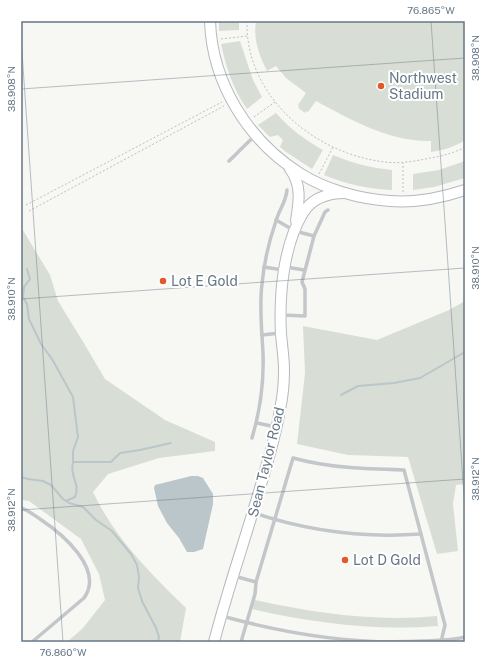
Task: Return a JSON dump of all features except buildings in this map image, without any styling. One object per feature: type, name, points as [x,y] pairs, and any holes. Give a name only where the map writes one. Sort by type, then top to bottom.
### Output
[{"type":"main road","points":[[210,21],[210,37],[215,60],[224,86],[235,108],[255,136],[265,146],[301,174],[316,182],[345,193],[384,200],[421,200],[451,195],[465,190]]},
{"type":"main road","name":"Sean Taylor Road","points":[[286,163],[296,177],[298,185],[298,205],[295,231]]},
{"type":"main road","name":"Sean Taylor Road","points":[[214,642],[253,513],[281,408],[284,370],[281,314],[284,269],[288,250],[303,212],[312,203],[320,197],[328,194],[345,193]]},
{"type":"lane","points":[[229,161],[247,142],[255,136]]},
{"type":"lane","points":[[252,438],[257,424],[262,390],[262,335],[260,304],[264,267],[276,220],[286,197],[287,190]]},
{"type":"lane","points":[[281,314],[304,316],[305,289],[302,282],[304,270],[314,236],[325,212],[328,210]]},
{"type":"lane","points":[[276,220],[295,231],[314,236]]},
{"type":"lane","points":[[264,267],[304,270]]},
{"type":"lane","points":[[262,335],[281,333]]},
{"type":"lane","points":[[257,424],[277,427]]},
{"type":"lane","points":[[241,642],[255,594],[254,588],[293,458],[327,465],[358,469],[404,470],[445,624],[442,641]]},
{"type":"lane","points":[[21,508],[52,528],[72,545],[84,563],[90,578],[89,591],[84,598],[32,642]]},
{"type":"lane","points":[[253,513],[275,520],[320,530],[397,536],[420,534]]},
{"type":"lane","points":[[233,576],[256,582]]},
{"type":"lane","points":[[221,616],[246,623],[291,632],[359,641],[442,641],[465,637]]},
{"type":"path","points":[[247,21],[247,36],[251,58],[261,80],[275,102],[291,120],[309,134],[333,147],[369,160],[386,163],[440,156],[465,147]]},
{"type":"path","points":[[218,39],[247,36]]},
{"type":"path","points":[[26,205],[222,102]]},
{"type":"path","points":[[251,119],[275,102]]},
{"type":"path","points":[[29,211],[224,106]]},
{"type":"path","points":[[319,175],[333,147]]},
{"type":"path","points":[[402,193],[403,162]]},
{"type":"shaded area","points":[[219,21],[239,21],[239,30],[219,31]]},
{"type":"shaded area","name":"Northwest Stadium","points":[[256,21],[465,21],[465,140],[449,148],[431,152],[431,141],[401,138],[386,134],[357,122],[316,101],[308,112],[306,111],[305,113],[298,108],[298,105],[306,93],[286,78],[276,66],[267,71],[257,47],[255,34]]},
{"type":"shaded area","points":[[240,41],[253,80],[262,97],[247,109],[231,78],[221,44]]},
{"type":"shaded area","points":[[276,113],[286,124],[323,150],[312,169],[280,147],[283,140],[278,135],[270,137],[258,125]]},
{"type":"shaded area","points":[[333,155],[362,165],[392,170],[392,190],[357,186],[324,175]]},
{"type":"shaded area","points":[[465,161],[465,178],[434,187],[413,190],[413,174],[439,170]]},
{"type":"shaded area","points":[[21,227],[50,275],[58,301],[105,379],[165,420],[215,442],[215,451],[159,458],[108,474],[93,492],[122,540],[186,608],[180,642],[67,642],[83,628],[105,600],[99,574],[81,539],[29,501],[21,500]]},
{"type":"shaded area","points":[[465,301],[465,484],[456,485],[453,504],[458,551],[437,554],[408,457],[348,455],[297,444],[305,373],[303,326],[377,340],[449,310]]},
{"type":"shaded area","points":[[191,476],[203,478],[213,494],[213,504],[203,549],[194,552],[187,552],[179,538],[167,523],[158,506],[154,488],[155,485]]},
{"type":"shaded area","points":[[255,600],[300,609],[345,615],[391,618],[437,616],[438,626],[368,627],[321,622],[252,609]]},
{"type":"waterway","points":[[27,269],[30,279],[24,287],[23,297],[27,304],[29,319],[41,344],[52,359],[73,397],[78,437],[73,451],[73,462]]},
{"type":"waterway","points":[[341,395],[358,386],[394,383],[420,378],[465,352]]},
{"type":"waterway","points":[[66,501],[75,497],[77,488],[72,472],[73,462],[111,462],[120,453],[171,443]]},
{"type":"waterway","points":[[21,477],[43,481],[51,485],[63,499],[69,503],[83,507],[96,520],[112,531],[131,554],[137,565],[139,577],[138,588],[142,601],[156,628],[159,637],[158,642]]},
{"type":"place","name":"Northwest Stadium","points":[[381,86]]},
{"type":"place","name":"Lot E Gold","points":[[163,281]]},
{"type":"place","name":"Lot D Gold","points":[[345,560]]}]
